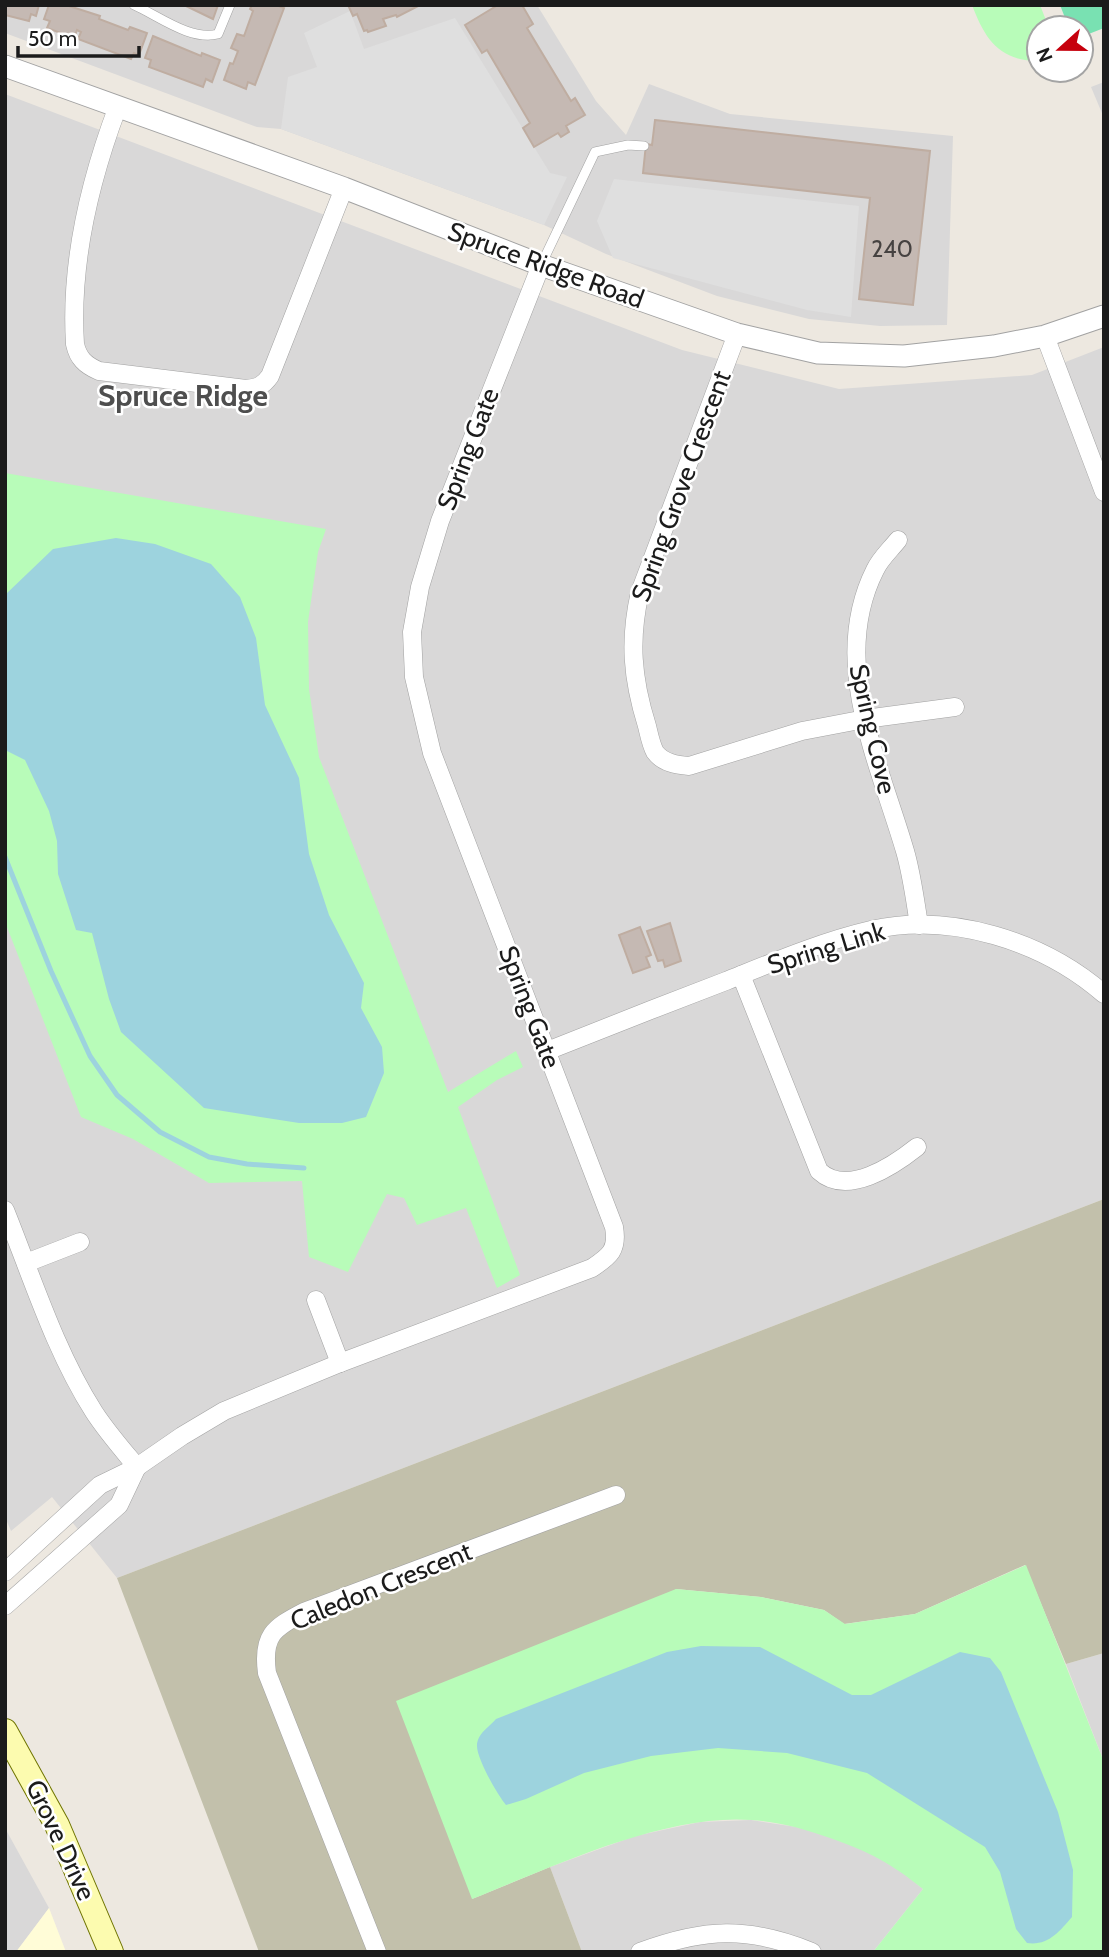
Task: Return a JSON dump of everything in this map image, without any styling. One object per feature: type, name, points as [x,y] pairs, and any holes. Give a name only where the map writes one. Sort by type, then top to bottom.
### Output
[{"type":"main road","name":"Grove Drive","points":[[5,1731],[57,1825],[111,1952]]},
{"type":"street","name":"Spruce Ridge Road","points":[[5,66],[344,188],[541,265],[737,334],[818,353],[904,356],[947,352],[1045,336],[1104,316]]},
{"type":"street","points":[[118,106],[89,205],[78,265],[75,344],[77,354],[84,363],[99,371],[246,389],[257,388],[265,383],[344,188]]},
{"type":"street","name":"Spring Gate","points":[[5,1572],[100,1485],[137,1467],[224,1411],[340,1363],[592,1268],[613,1251],[616,1240],[614,1227],[432,753],[414,677],[412,632],[420,587],[440,521],[541,265]]},
{"type":"street","name":"Spring Grove Crescent","points":[[737,334],[640,592],[633,621],[635,679],[655,752],[676,765],[689,766],[802,731],[865,719]]},
{"type":"street","points":[[1045,336],[1104,492]]},
{"type":"street","name":"Spring Cove","points":[[898,540],[876,567],[863,597],[855,639],[856,680],[865,719],[906,853],[919,925]]},
{"type":"street","points":[[865,719],[955,707]]},
{"type":"street","name":"Spring Link","points":[[547,1051],[741,975],[872,930],[919,925],[991,934],[1027,947],[1058,961],[1104,994]]},
{"type":"street","points":[[741,975],[819,1171],[827,1179],[853,1181],[889,1166],[917,1147]]},
{"type":"street","points":[[5,1210],[76,1379],[99,1419],[137,1467]]},
{"type":"street","points":[[26,1263],[80,1242]]},
{"type":"street","points":[[316,1300],[340,1363]]},
{"type":"street","name":"Spring Gate","points":[[5,1606],[119,1505],[137,1467]]},
{"type":"street","name":"Caledon Crescent","points":[[377,1952],[267,1673],[264,1654],[269,1636],[304,1612],[616,1495]]},
{"type":"street","points":[[640,1952],[674,1939],[704,1933],[740,1933],[765,1936],[812,1952]]},
{"type":"lane","points":[[134,5],[190,32],[207,37],[218,34],[230,5]]},
{"type":"lane","points":[[541,265],[595,152],[628,145],[644,145]]},
{"type":"shaded area","points":[[5,5],[537,5],[596,101],[626,135],[649,84],[730,114],[953,136],[947,325],[880,326],[809,319],[717,296],[606,254],[544,225],[281,129],[257,127],[5,33]]},
{"type":"shaded area","points":[[350,11],[364,49],[455,18],[550,173],[567,177],[544,225],[281,129],[288,77],[317,67],[304,33]]},
{"type":"shaded area","points":[[1104,82],[1104,118],[1091,87]]},
{"type":"shaded area","points":[[5,94],[682,350],[839,389],[1032,375],[1104,347],[1104,1199],[117,1578],[52,1497],[11,1531],[5,1517]]},
{"type":"shaded area","points":[[614,179],[859,206],[851,317],[807,310],[613,258],[597,221]]},
{"type":"shaded area","points":[[1104,1199],[1104,1653],[1066,1664],[1025,1565],[915,1614],[844,1624],[824,1610],[761,1597],[676,1589],[472,1899],[550,1867],[582,1952],[259,1952],[117,1578]]},
{"type":"shaded area","points":[[1104,1653],[1104,1762],[1066,1664]]},
{"type":"shaded area","points":[[751,1820],[803,1828],[858,1847],[895,1866],[923,1889],[873,1952],[582,1952],[550,1867],[635,1836],[700,1822]]},
{"type":"shaded area","points":[[5,1828],[49,1908],[16,1952],[5,1952]]},
{"type":"shaded area","points":[[49,1908],[66,1952],[16,1952]]},
{"type":"green space","points":[[972,5],[1040,5],[1044,14],[1025,14],[1025,60],[1013,57],[995,46],[982,28]]},
{"type":"green space","points":[[1060,5],[1104,5],[1104,28],[1095,32],[1095,14],[1064,14]]},
{"type":"green space","points":[[5,473],[326,529],[318,552],[308,622],[309,689],[319,757],[448,1092],[516,1051],[523,1067],[497,1080],[458,1107],[520,1275],[497,1288],[466,1208],[417,1225],[404,1198],[387,1194],[348,1272],[309,1257],[302,1181],[209,1183],[133,1139],[81,1117],[5,922]]},
{"type":"green space","points":[[1026,1565],[1104,1762],[1104,1952],[873,1952],[923,1889],[890,1865],[856,1848],[801,1829],[752,1820],[718,1820],[646,1833],[573,1858],[472,1899],[396,1701],[676,1589],[761,1597],[824,1610],[845,1624],[915,1614]]},
{"type":"water","points":[[116,538],[155,544],[211,564],[240,597],[256,638],[265,705],[299,778],[309,854],[329,915],[364,983],[361,1008],[382,1047],[384,1073],[366,1117],[342,1123],[299,1123],[204,1108],[121,1032],[109,999],[92,933],[76,930],[58,874],[57,841],[49,811],[25,760],[5,750],[5,595],[53,549]]},
{"type":"water","points":[[701,1646],[760,1647],[852,1695],[871,1695],[960,1652],[990,1658],[1001,1672],[1058,1812],[1073,1870],[1072,1917],[1058,1933],[1047,1940],[1027,1943],[1016,1929],[1000,1872],[985,1847],[867,1773],[787,1753],[718,1748],[651,1756],[584,1773],[506,1805],[484,1767],[477,1746],[481,1734],[496,1719],[667,1652]]},
{"type":"building","points":[[5,5],[39,5],[36,16],[31,14],[29,21],[5,15]]},
{"type":"building","points":[[49,5],[66,5],[100,16],[99,19],[128,30],[130,27],[147,33],[139,55],[134,53],[131,59],[78,39],[81,32],[77,30],[74,38],[47,28],[50,21],[44,19]]},
{"type":"building","points":[[184,5],[218,5],[213,19]]},
{"type":"building","points":[[252,5],[276,5],[284,8],[255,85],[248,82],[246,89],[224,80],[238,51],[231,48],[237,34],[244,36],[253,11],[250,9]]},
{"type":"building","points":[[348,5],[420,5],[397,17],[396,15],[383,19],[386,26],[368,32],[364,31],[357,14],[353,16]]},
{"type":"building","points":[[498,5],[522,5],[533,24],[527,28],[571,101],[575,98],[585,115],[566,126],[569,132],[561,137],[558,133],[534,147],[523,128],[530,123],[487,50],[482,53],[465,25]]},
{"type":"building","points":[[153,36],[201,56],[202,53],[220,60],[212,82],[206,79],[203,87],[149,67],[151,60],[145,58]]},
{"type":"building","points":[[655,120],[930,151],[913,305],[859,299],[870,198],[643,173],[646,144],[652,145]]},
{"type":"building","points":[[670,923],[681,961],[665,967],[663,960],[658,961],[647,931]]},
{"type":"building","points":[[640,927],[651,955],[646,957],[650,967],[633,973],[619,935]]},
{"type":"waterway","points":[[5,857],[51,971],[90,1056],[117,1095],[160,1132],[209,1157],[247,1164],[304,1168]]},
{"type":"district","name":"Spruce Ridge","points":[[183,396]]}]
